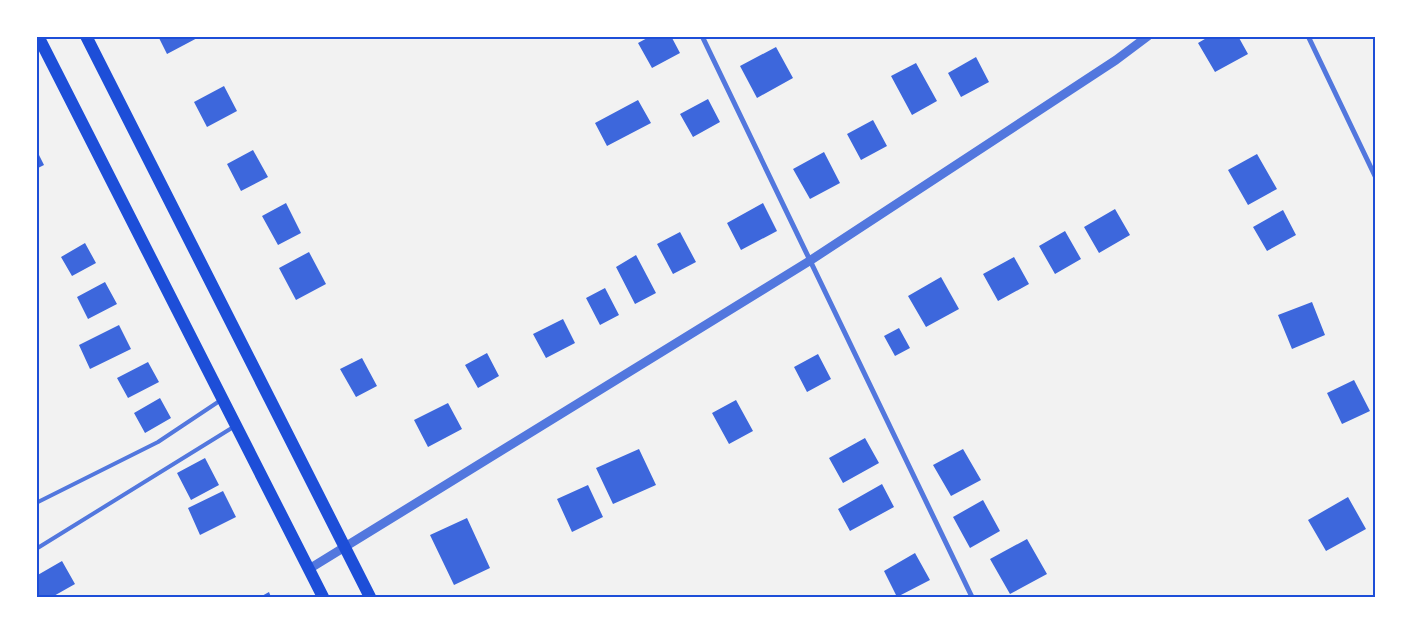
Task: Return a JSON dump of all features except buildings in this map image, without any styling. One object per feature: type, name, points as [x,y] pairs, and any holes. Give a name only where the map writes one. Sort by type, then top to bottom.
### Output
[{"type":"main road","points":[[38,36],[323,597]]},
{"type":"main road","points":[[86,36],[370,597]]},
{"type":"street","points":[[702,36],[972,597]]},
{"type":"street","points":[[309,569],[811,260],[1108,65],[1148,36]]},
{"type":"street","points":[[1308,36],[1375,176]]},
{"type":"lane","points":[[36,503],[158,442],[223,399]]},
{"type":"lane","points":[[36,549],[236,425]]}]
